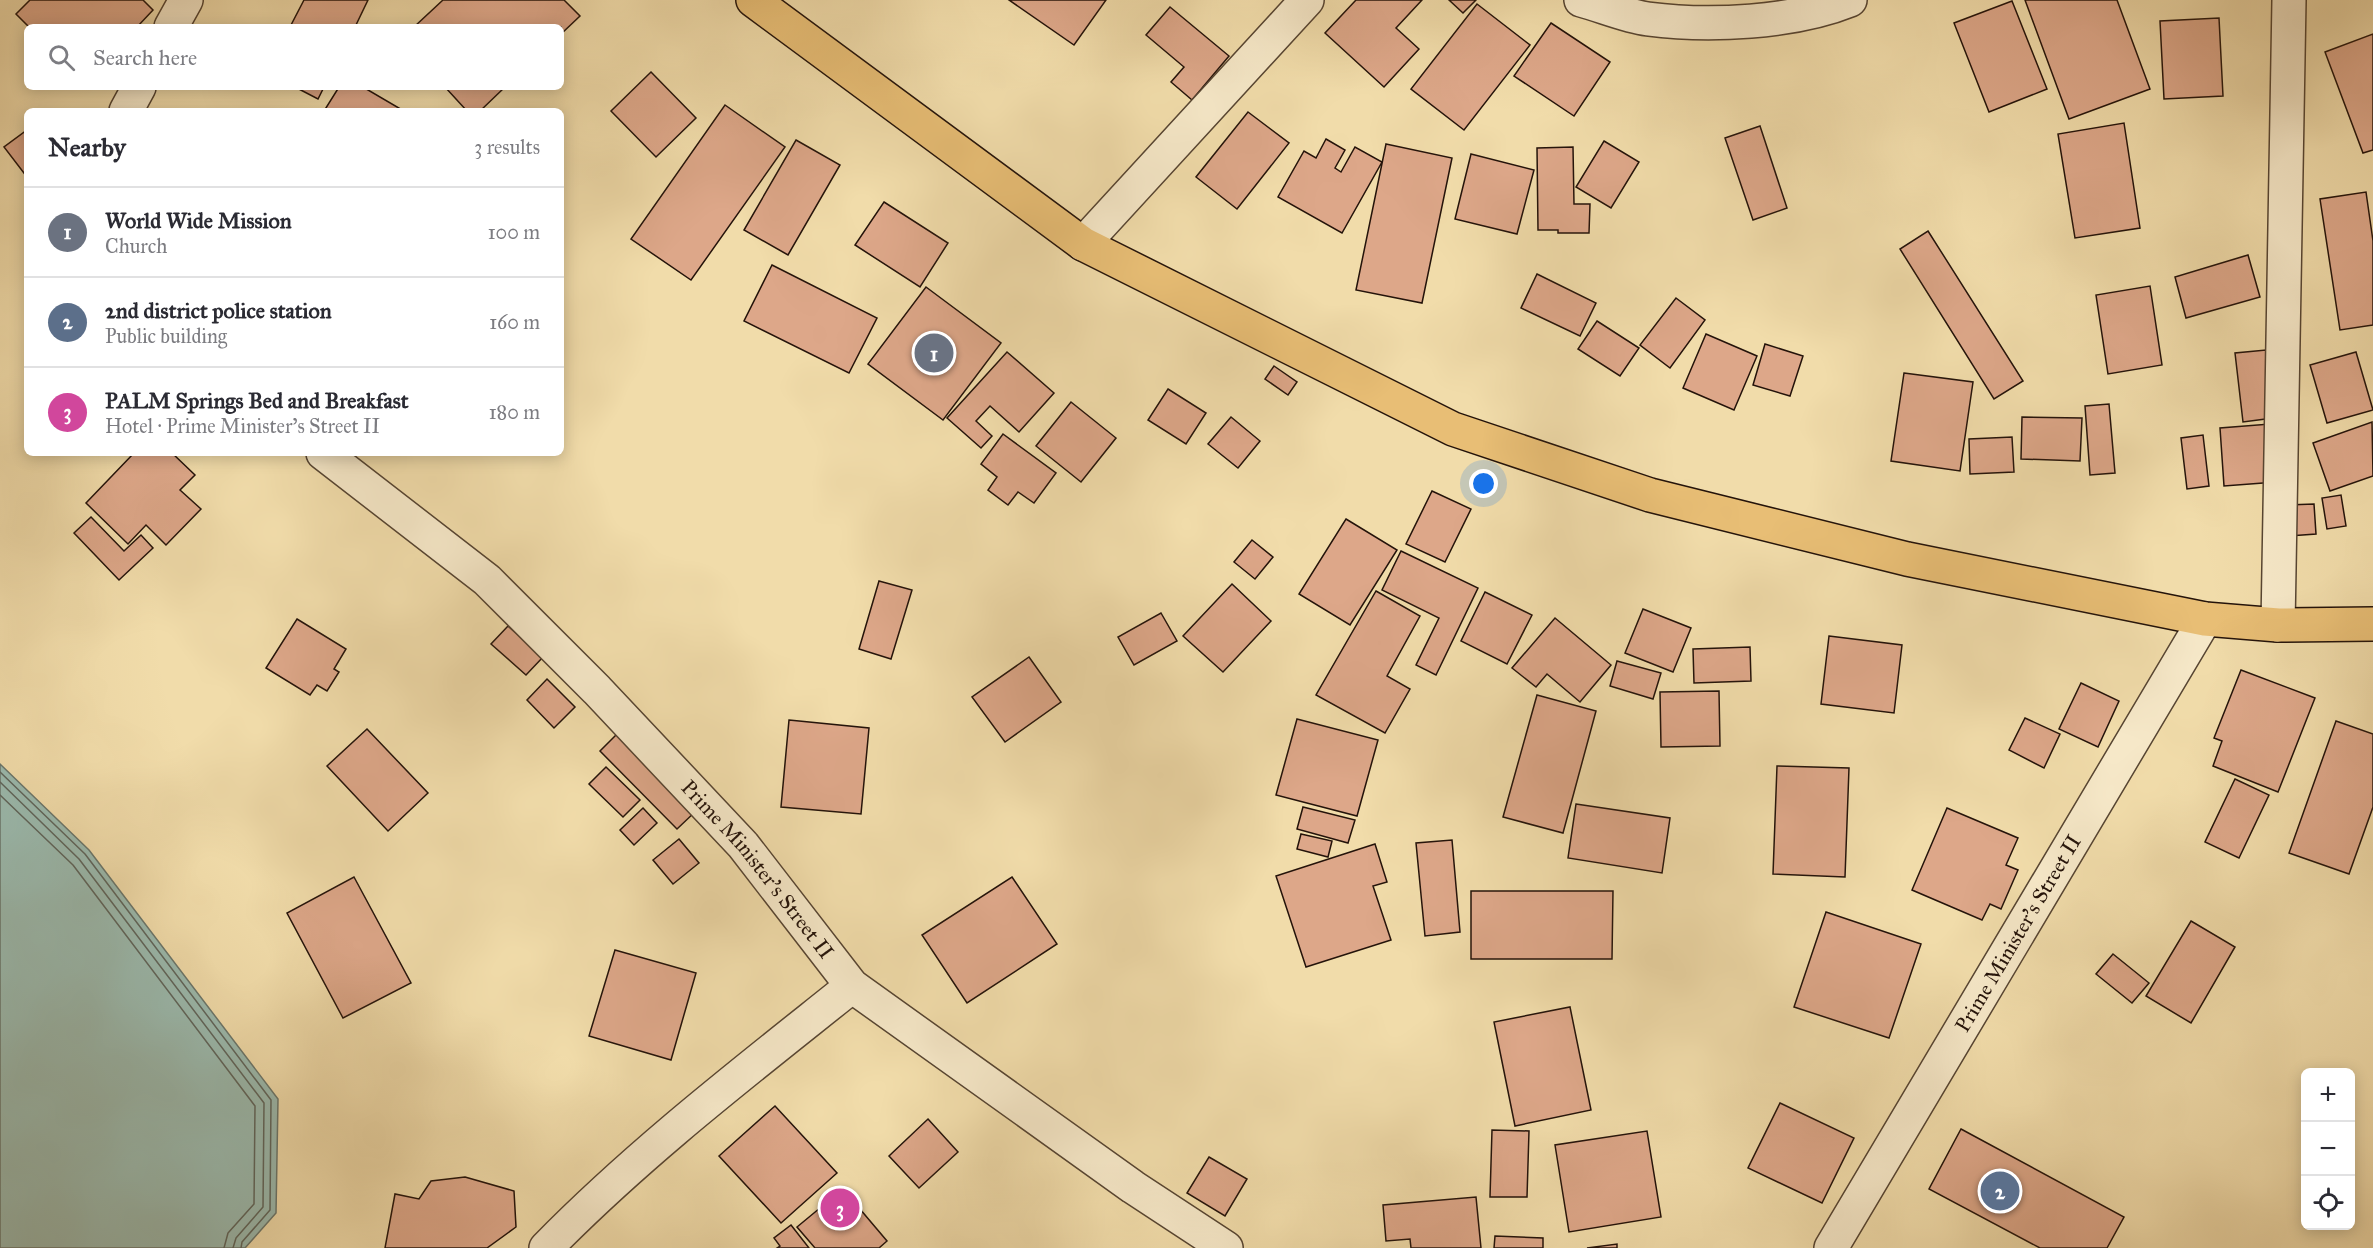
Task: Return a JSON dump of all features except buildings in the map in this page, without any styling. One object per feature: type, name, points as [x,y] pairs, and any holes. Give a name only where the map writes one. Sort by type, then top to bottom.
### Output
[{"type":"highway","points":[[753,0],[1083,244],[1453,429],[1650,495],[1907,559],[2205,619],[2278,625],[2373,624]]},
{"type":"street","points":[[173,24],[186,0]]},
{"type":"street","points":[[1083,244],[1307,0]]},
{"type":"street","points":[[1581,0],[1647,19],[1734,22],[1827,10],[1850,0]]},
{"type":"street","points":[[2278,625],[2289,0]]},
{"type":"street","points":[[128,108],[137,90]]},
{"type":"street","name":"Prime Minister's Street II","points":[[327,456],[487,580],[597,690],[743,845],[852,986],[1133,1187],[1226,1248]]},
{"type":"street","name":"Prime Minister's Street II","points":[[1837,1246],[2205,619]]},
{"type":"street","points":[[546,1248],[590,1203],[712,1097],[852,986]]},
{"type":"water","points":[[0,764],[89,850],[278,1099],[276,1213],[245,1248],[0,1248]]},
{"type":"place","name":"World Wide Mission","points":[[934,353]]},
{"type":"place","name":"2nd district police station","points":[[2000,1191]]},
{"type":"place","name":"PALM Springs Bed and Breakfast","points":[[840,1208]]}]
